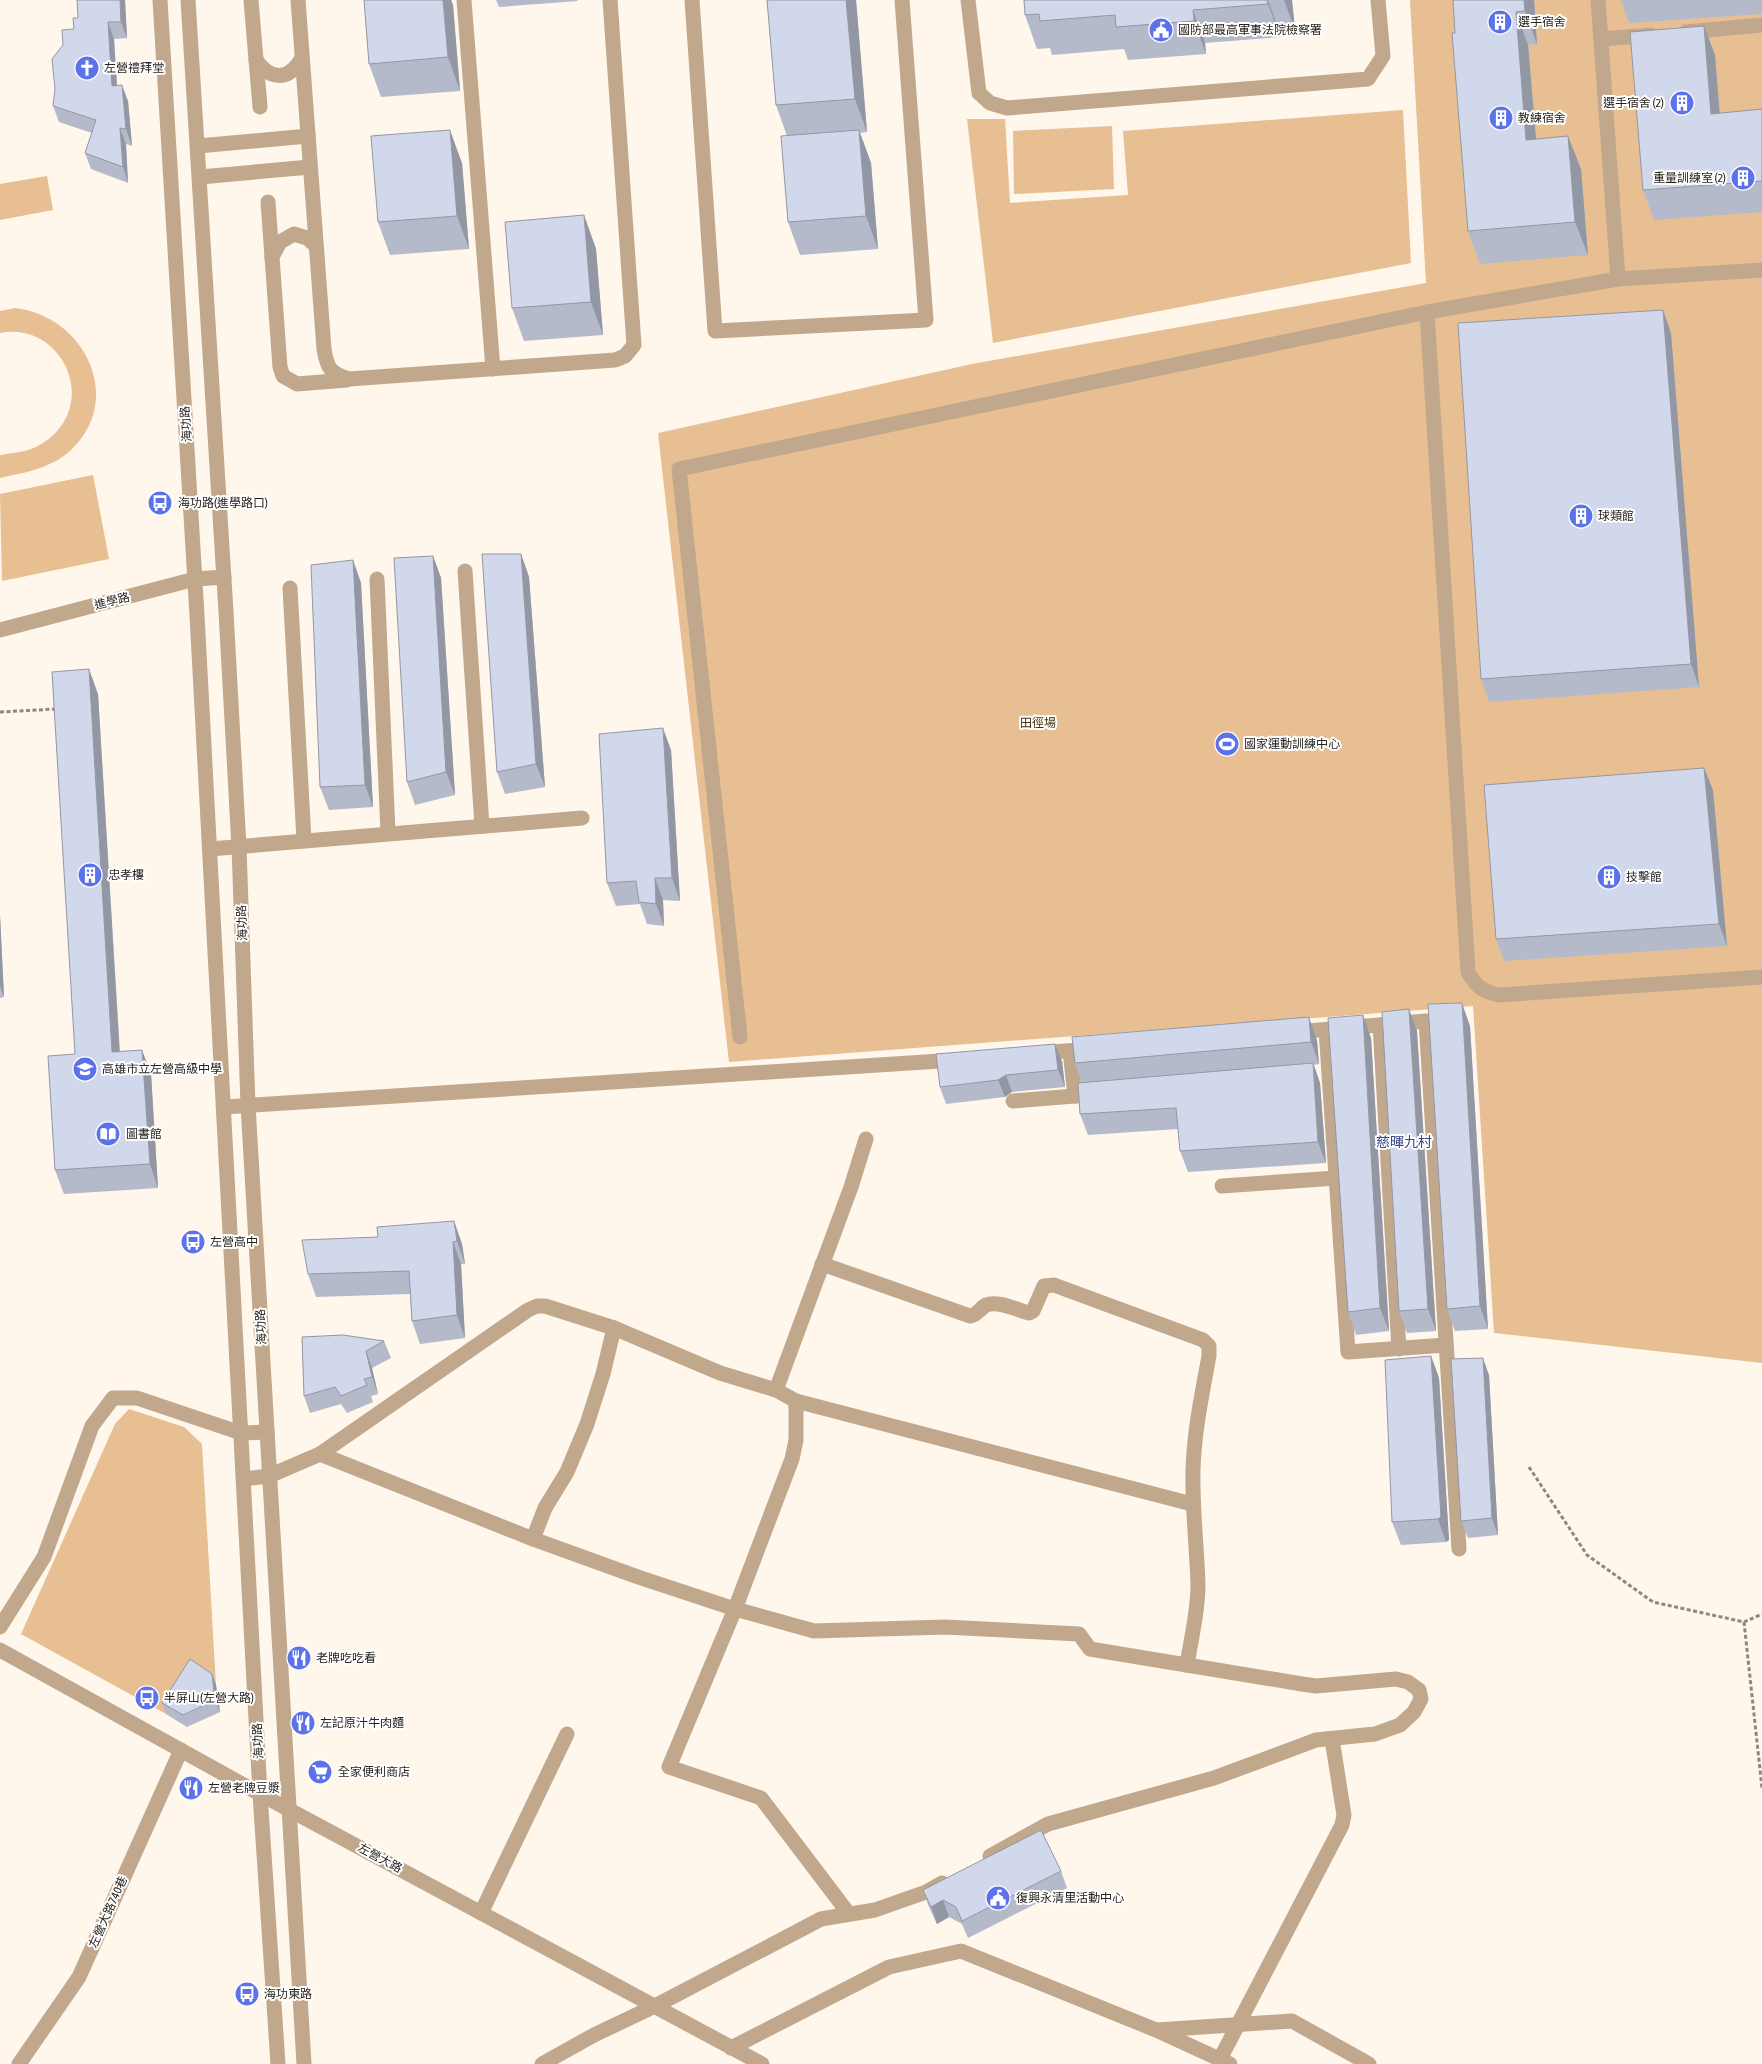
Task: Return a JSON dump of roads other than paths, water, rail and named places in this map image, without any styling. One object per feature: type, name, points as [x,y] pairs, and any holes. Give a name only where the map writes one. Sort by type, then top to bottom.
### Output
[{"type":"street","name":"海功路","points":[[160,0],[210,849],[260,1794]]},
{"type":"street","name":"海功路","points":[[188,0],[239,847],[248,1105],[288,1808]]},
{"type":"street","points":[[251,0],[259,102],[268,84],[296,68],[302,58]]},
{"type":"street","points":[[298,0],[326,365],[338,376],[349,379]]},
{"type":"street","points":[[464,0],[493,369]]},
{"type":"street","points":[[268,202],[280,367],[283,376],[289,381],[297,384],[312,383],[615,360],[625,356],[634,346],[610,0]]},
{"type":"street","points":[[692,0],[715,331],[926,320],[902,0]]},
{"type":"street","points":[[968,0],[979,93],[990,103],[1006,108],[1368,79],[1383,56],[1378,0]]},
{"type":"street","points":[[1598,0],[1618,279]]},
{"type":"street","points":[[1601,39],[1762,25]]},
{"type":"street","points":[[256,60],[271,75],[296,80],[304,90]]},
{"type":"street","points":[[198,146],[308,136]]},
{"type":"street","points":[[200,177],[310,167]]},
{"type":"street","points":[[272,258],[280,242],[308,226],[314,217]]},
{"type":"street","points":[[270,219],[276,228],[283,233],[307,238],[316,246]]},
{"type":"street","points":[[740,1037],[679,469],[1426,312],[1618,279],[1762,270]]},
{"type":"street","points":[[1426,312],[1468,972],[1474,984],[1486,993],[1500,995],[1762,977]]},
{"type":"street","points":[[312,383],[323,368],[324,349]]},
{"type":"street","points":[[465,571],[482,826]]},
{"type":"street","name":"進學路","points":[[0,630],[195,580],[224,577]]},
{"type":"street","points":[[377,579],[388,833]]},
{"type":"street","points":[[290,588],[304,840]]},
{"type":"street","points":[[210,849],[582,818]]},
{"type":"street","points":[[1277,1034],[1426,1021],[1459,1549]]},
{"type":"street","points":[[1380,1025],[1399,1349]]},
{"type":"street","points":[[1326,1030],[1348,1352],[1446,1346]]},
{"type":"street","points":[[1022,1055],[1110,1048]]},
{"type":"street","points":[[1070,1051],[1075,1096]]},
{"type":"street","points":[[224,1108],[974,1059]]},
{"type":"street","points":[[1309,1075],[1329,1073]]},
{"type":"street","points":[[1013,1102],[1114,1092]]},
{"type":"street","points":[[776,1390],[851,1187],[866,1140]]},
{"type":"street","points":[[1222,1186],[1336,1178]]},
{"type":"street","points":[[822,1264],[970,1316],[986,1305],[994,1304],[1029,1313],[1033,1312],[1044,1286],[1054,1285],[1203,1340],[1208,1346],[1208,1356],[1197,1427],[1192,1504],[1198,1586],[1196,1616],[1186,1665]]},
{"type":"street","points":[[244,1479],[269,1476],[320,1454],[537,1306],[545,1306],[614,1328],[720,1373],[776,1390],[796,1401],[1192,1504]]},
{"type":"street","points":[[533,1539],[545,1508],[567,1472],[587,1424],[603,1374],[614,1328]]},
{"type":"street","points":[[0,1627],[44,1557],[92,1426],[113,1398],[137,1398],[241,1433],[267,1432]]},
{"type":"street","points":[[796,1401],[796,1440],[792,1459],[735,1609],[670,1767],[761,1798],[849,1914]]},
{"type":"street","points":[[320,1454],[533,1539],[735,1609],[823,1632],[945,1626],[1079,1634],[1090,1649],[1186,1665],[1316,1686],[1396,1679],[1408,1682],[1420,1690],[1421,1699],[1414,1712],[1400,1725],[1375,1734],[1316,1740],[1214,1778],[1048,1824],[975,1865]]},
{"type":"street","name":"左營大路","points":[[0,1650],[260,1794],[762,2064]]},
{"type":"street","points":[[481,1913],[567,1734]]},
{"type":"street","points":[[731,2048],[889,1967],[960,1951],[1156,2030],[1225,2062],[1237,2025],[1342,1825],[1344,1815],[1332,1739]]},
{"type":"street","name":"左營大路740巷","points":[[19,2064],[79,1977],[181,1750]]},
{"type":"street","points":[[260,1794],[278,2064]]},
{"type":"street","points":[[288,1808],[304,2064]]},
{"type":"street","points":[[542,2064],[594,2035],[655,2006],[821,1919],[875,1910],[926,1892],[958,1874]]},
{"type":"street","points":[[1156,2030],[1292,2021],[1369,2064]]},
{"type":"place","name":"選手宿舍","points":[[1500,22]]},
{"type":"place","name":"國防部最高軍事法院檢察署","points":[[1161,30]]},
{"type":"place","name":"左營禮拜堂","points":[[87,68]]},
{"type":"place","name":"選手宿舍 (2)","points":[[1682,103]]},
{"type":"place","name":"教練宿舍","points":[[1501,118]]},
{"type":"place","name":"重量訓練室 (2)","points":[[1743,178]]},
{"type":"place","name":"海功路(進學路口)","points":[[160,503]]},
{"type":"place","name":"球類館","points":[[1581,516]]},
{"type":"place","name":"國家運動訓練中心","points":[[1227,744]]},
{"type":"place","name":"忠孝樓","points":[[90,875]]},
{"type":"place","name":"技擊館","points":[[1609,877]]},
{"type":"place","name":"高雄市立左營高級中學","points":[[85,1069]]},
{"type":"place","name":"圖書館","points":[[108,1134]]},
{"type":"place","name":"左營高中","points":[[193,1242]]},
{"type":"place","name":"老牌吃吃看","points":[[299,1658]]},
{"type":"place","name":"半屏山(左營大路)","points":[[147,1698]]},
{"type":"place","name":"左記原汁牛肉麵","points":[[303,1723]]},
{"type":"place","name":"全家便利商店","points":[[320,1772]]},
{"type":"place","name":"左營老牌豆漿","points":[[191,1788]]},
{"type":"place","name":"復興永清里活動中心","points":[[998,1898]]},
{"type":"place","name":"海功東路","points":[[247,1994]]},
{"type":"district","name":"慈暉九村","points":[[1404,1142]]},
{"type":"park label","name":"田徑場","points":[[1038,723]]}]
